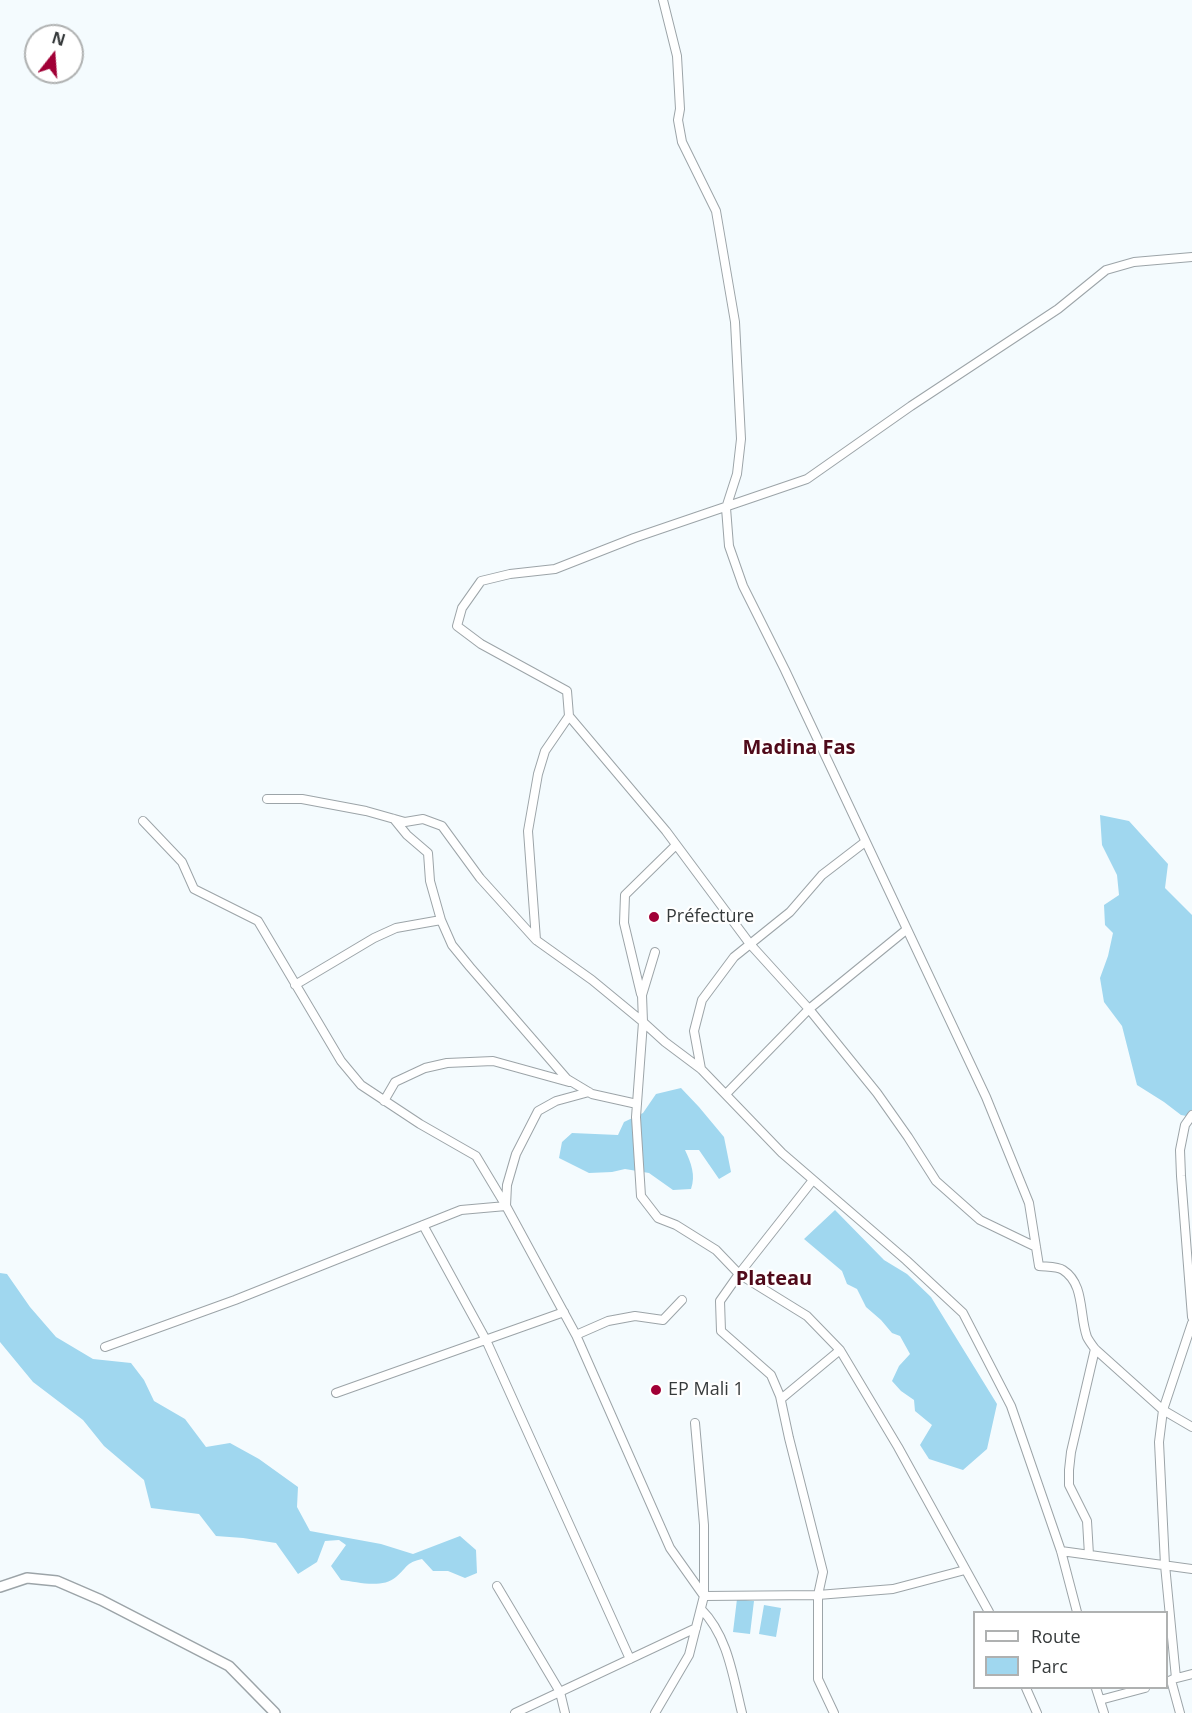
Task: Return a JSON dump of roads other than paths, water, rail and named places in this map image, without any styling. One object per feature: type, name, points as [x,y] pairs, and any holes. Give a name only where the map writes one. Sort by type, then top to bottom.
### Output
[{"type":"street","points":[[663,0],[677,56],[680,109],[678,120],[682,142],[716,211],[735,322],[741,439],[737,474],[726,508],[729,546],[743,586],[991,1107],[1029,1203],[1039,1266],[1061,1269],[1074,1281],[1079,1294],[1083,1325],[1088,1340],[1095,1349],[1163,1410],[1192,1427]]},
{"type":"street","points":[[1036,1248],[980,1220],[936,1181],[877,1093],[809,1009],[750,944],[676,845],[569,716],[567,691],[481,644],[457,626],[462,608],[481,581],[510,574],[555,569],[634,538],[726,508],[807,478],[1058,309],[1106,270],[1134,262],[1192,257]]},
{"type":"street","points":[[536,940],[528,831],[538,774],[545,751],[569,716]]},
{"type":"street","points":[[267,799],[302,799],[366,811],[405,822],[423,819],[442,826],[480,878],[536,940],[592,980],[665,1042],[701,1068],[783,1153],[963,1313],[1011,1406],[1061,1551],[1077,1611]]},
{"type":"street","points":[[394,819],[406,835],[428,853],[430,881],[441,920],[452,945],[567,1079],[589,1092],[637,1104]]},
{"type":"street","points":[[143,821],[183,862],[194,889],[258,921],[341,1060],[361,1085],[420,1124],[476,1156],[506,1206],[576,1335],[670,1548],[704,1596]]},
{"type":"street","points":[[701,1068],[694,1030],[702,1000],[734,957],[790,912],[822,875],[865,842]]},
{"type":"street","points":[[676,845],[625,895],[624,923],[642,995],[643,1022],[636,1117],[641,1196],[658,1218],[676,1225],[716,1250],[739,1274],[807,1316],[840,1350],[898,1447],[988,1611]]},
{"type":"street","points":[[295,985],[396,927],[441,920]]},
{"type":"street","points":[[726,1094],[809,1009],[906,930]]},
{"type":"street","points":[[642,995],[655,952]]},
{"type":"street","points":[[384,1101],[395,1082],[425,1068],[447,1063],[493,1061],[575,1084]]},
{"type":"street","points":[[506,1206],[507,1185],[516,1154],[538,1111],[556,1101],[589,1092]]},
{"type":"street","points":[[1192,1115],[1185,1125],[1180,1150],[1192,1317]]},
{"type":"street","points":[[813,1180],[720,1301],[721,1331],[771,1375],[781,1399],[823,1572],[818,1595],[818,1679],[830,1711]]},
{"type":"street","points":[[105,1347],[235,1300],[461,1210],[506,1206]]},
{"type":"street","points":[[423,1226],[486,1340],[630,1659]]},
{"type":"street","points":[[576,1335],[608,1321],[635,1316],[663,1320],[682,1300]]},
{"type":"street","points":[[336,1394],[564,1312]]},
{"type":"street","points":[[1167,1611],[1159,1442],[1163,1410],[1192,1323]]},
{"type":"street","points":[[1089,1555],[1087,1521],[1069,1485],[1069,1470],[1071,1452],[1095,1349]]},
{"type":"street","points":[[781,1399],[840,1350]]},
{"type":"street","points":[[655,1713],[689,1655],[704,1596],[704,1525],[694,1423]]},
{"type":"street","points":[[1061,1551],[1192,1569]]},
{"type":"street","points":[[704,1596],[818,1595],[893,1589],[965,1570]]},
{"type":"street","points":[[0,1587],[27,1578],[57,1581],[101,1600],[229,1666],[275,1713]]},
{"type":"street","points":[[497,1586],[560,1692],[565,1713]]},
{"type":"street","points":[[701,1609],[710,1618],[727,1651],[742,1713]]},
{"type":"street","points":[[1168,1622],[1171,1680],[1180,1713]]},
{"type":"street","points":[[515,1713],[696,1628]]},
{"type":"street","points":[[1171,1680],[1192,1674]]},
{"type":"street","points":[[1026,1689],[1037,1713]]},
{"type":"street","points":[[1096,1689],[1104,1713]]},
{"type":"street","points":[[1100,1701],[1142,1689]]},
{"type":"place","name":"Préfecture","points":[[654,917]]},
{"type":"place","name":"EP Mali 1","points":[[656,1390]]},
{"type":"district","name":"Madina Fas","points":[[799,748]]},
{"type":"district","name":"Plateau","points":[[774,1279]]}]
